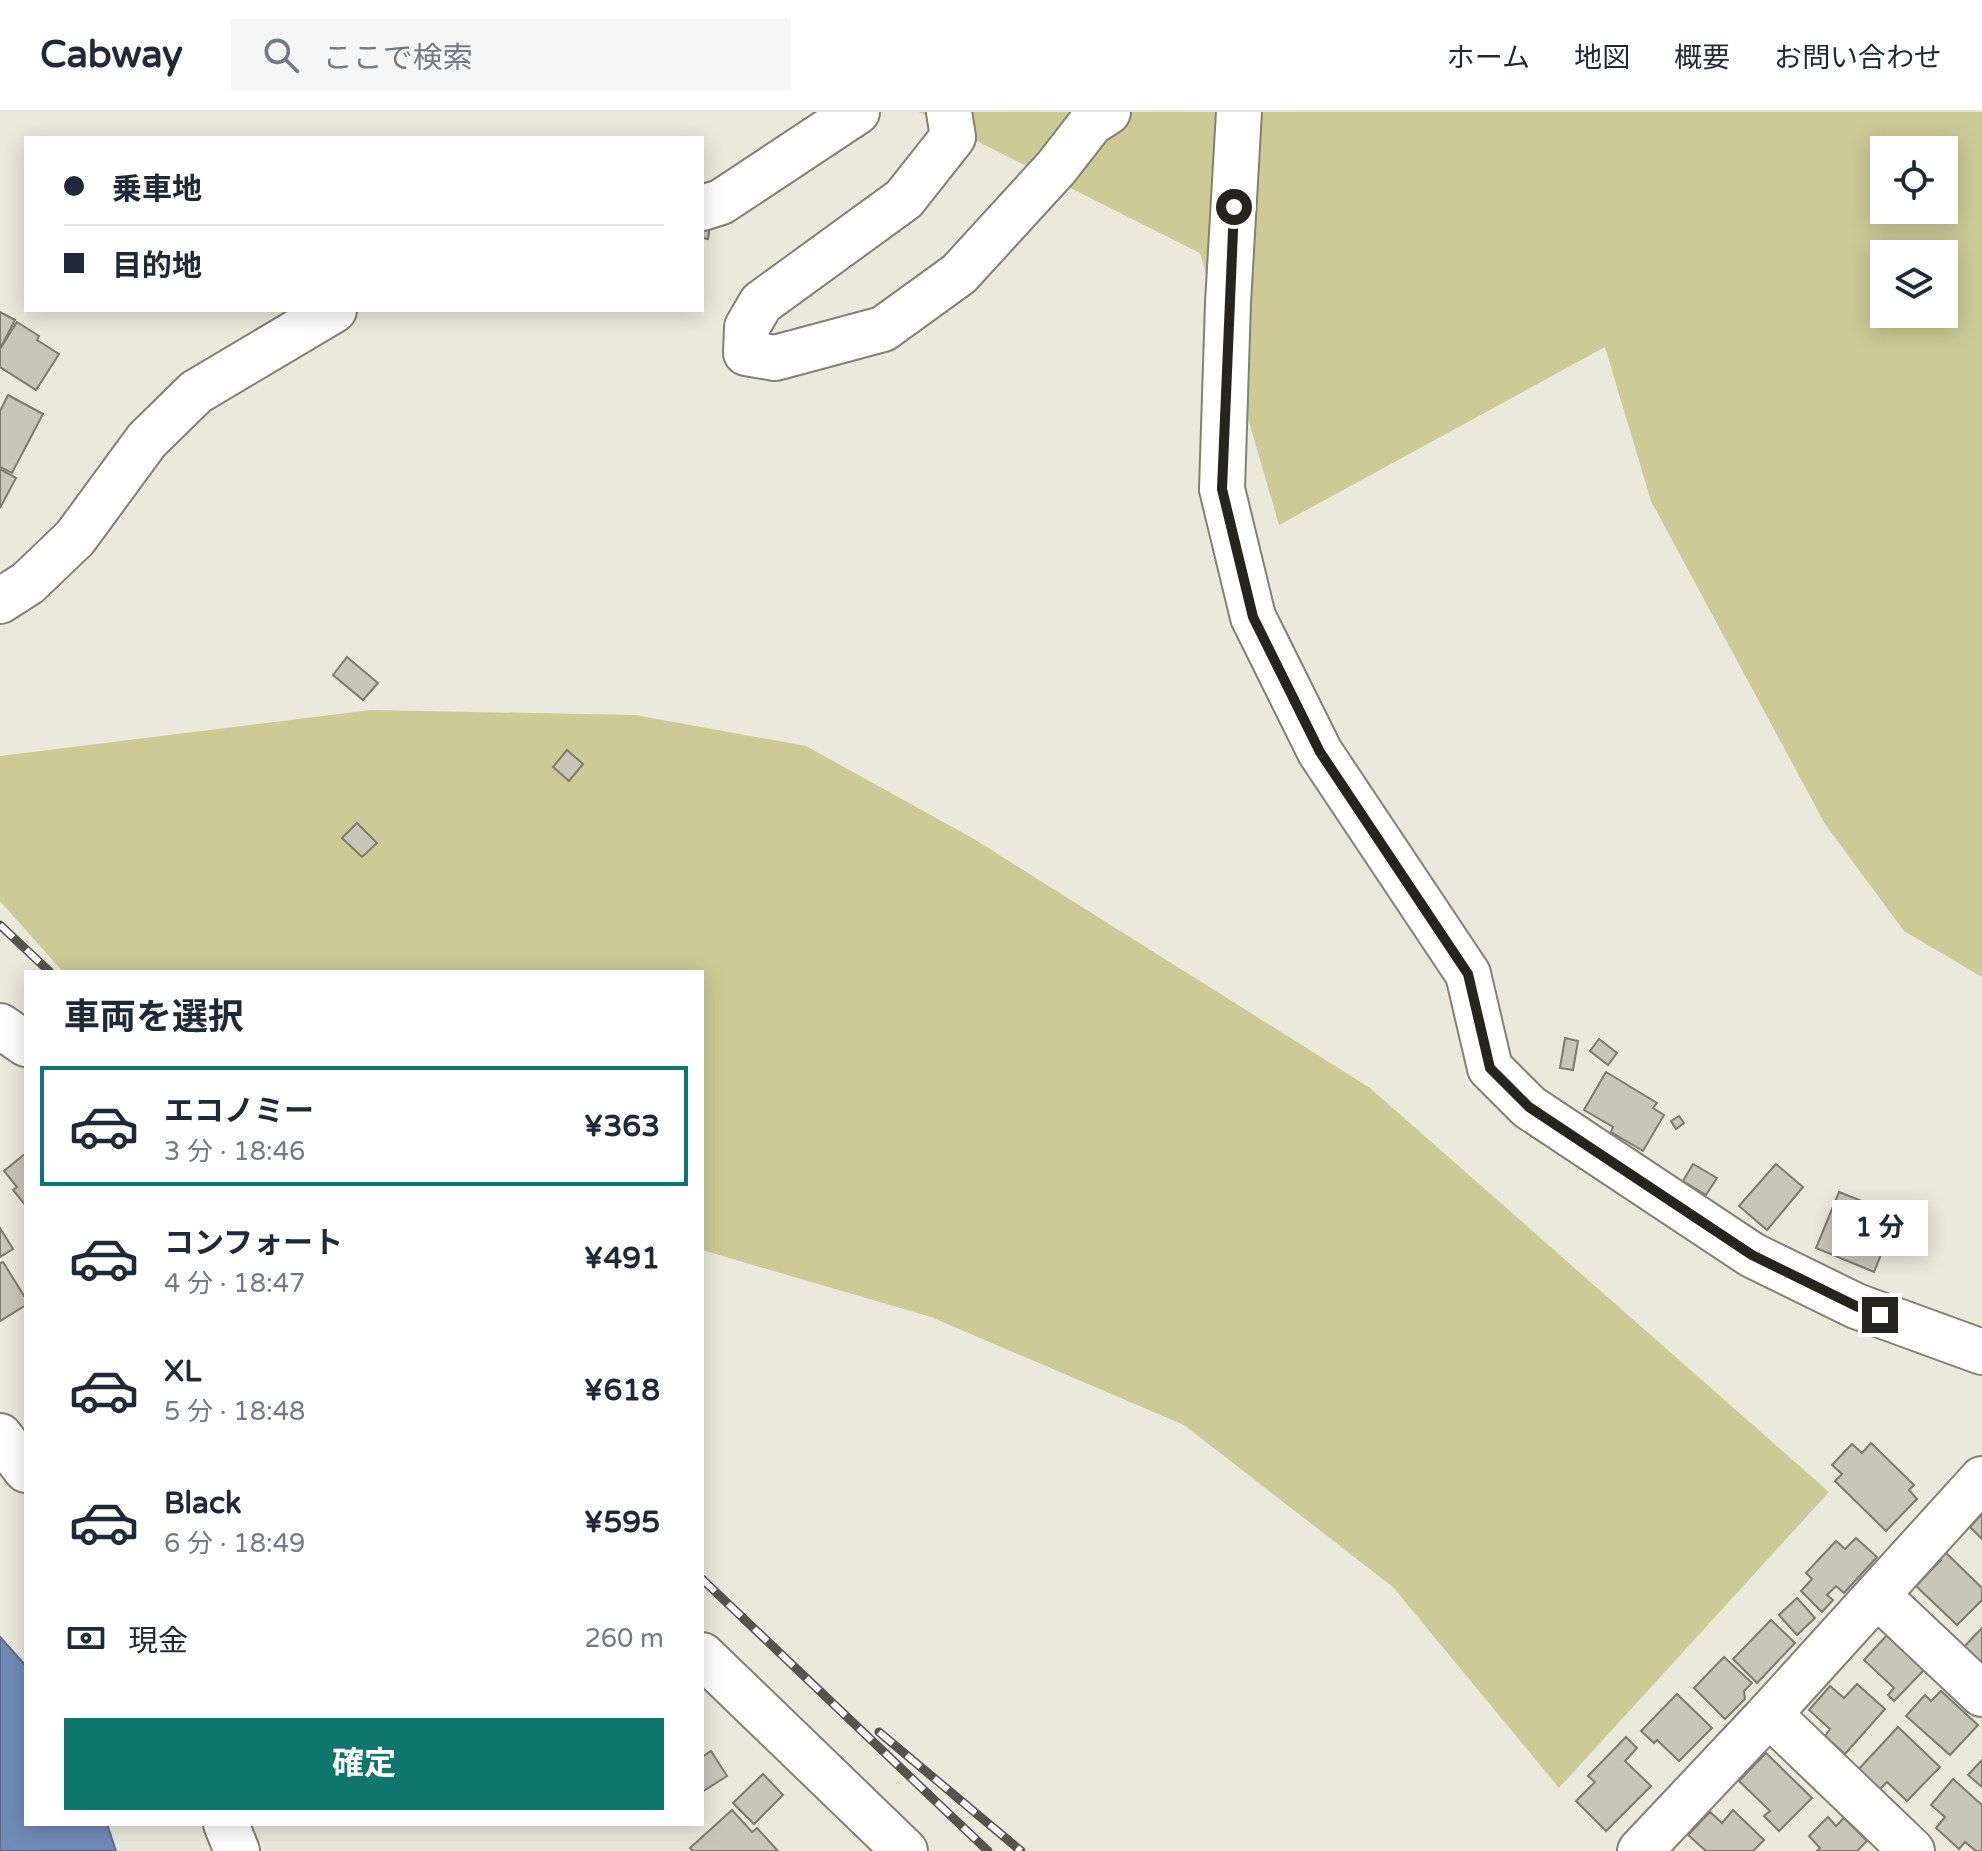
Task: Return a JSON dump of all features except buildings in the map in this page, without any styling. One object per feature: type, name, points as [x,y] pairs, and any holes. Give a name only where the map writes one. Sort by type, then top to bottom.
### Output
[{"type":"street","points":[[704,207],[721,202],[857,112]]},
{"type":"street","points":[[949,112],[953,137],[904,199],[761,303],[747,327],[746,353],[775,358],[883,329],[959,274],[1056,168],[1091,123],[1108,112]]},
{"type":"street","points":[[1239,112],[1222,489],[1253,617],[1320,752],[1468,974],[1490,1068],[1529,1107],[1752,1255],[1856,1306],[1982,1352]]},
{"type":"street","points":[[0,601],[28,583],[75,538],[147,440],[196,392],[331,312]]},
{"type":"street","points":[[0,1026],[24,1043]]},
{"type":"street","points":[[0,1436],[24,1467]]},
{"type":"street","points":[[1655,1846],[1769,1714],[1982,1479]]},
{"type":"street","points":[[1877,1595],[1982,1694]]},
{"type":"street","points":[[704,1657],[905,1851]]},
{"type":"street","points":[[1769,1714],[1912,1851]]},
{"type":"street","points":[[227,1826],[237,1851]]},
{"type":"shaded area","points":[[919,112],[1982,112],[1982,977],[1904,931],[1825,824],[1651,501],[1605,347],[1279,525],[1200,253]]},
{"type":"shaded area","points":[[371,710],[635,715],[806,746],[974,839],[1370,1088],[1829,1492],[1559,1788],[1393,1587],[1184,1425],[931,1317],[704,1251],[704,970],[61,970],[0,901],[0,756]]},
{"type":"water","points":[[0,1637],[24,1664],[24,1826],[108,1826],[116,1851],[0,1851]]},
{"type":"railway","points":[[0,925],[48,970]]},
{"type":"railway","points":[[704,1581],[988,1851]]},
{"type":"railway","points":[[879,1732],[1021,1851]]},
{"type":"route","points":[[1234,207],[1222,489],[1253,617],[1320,752],[1468,974],[1490,1068],[1529,1107],[1752,1255],[1880,1315]]}]
